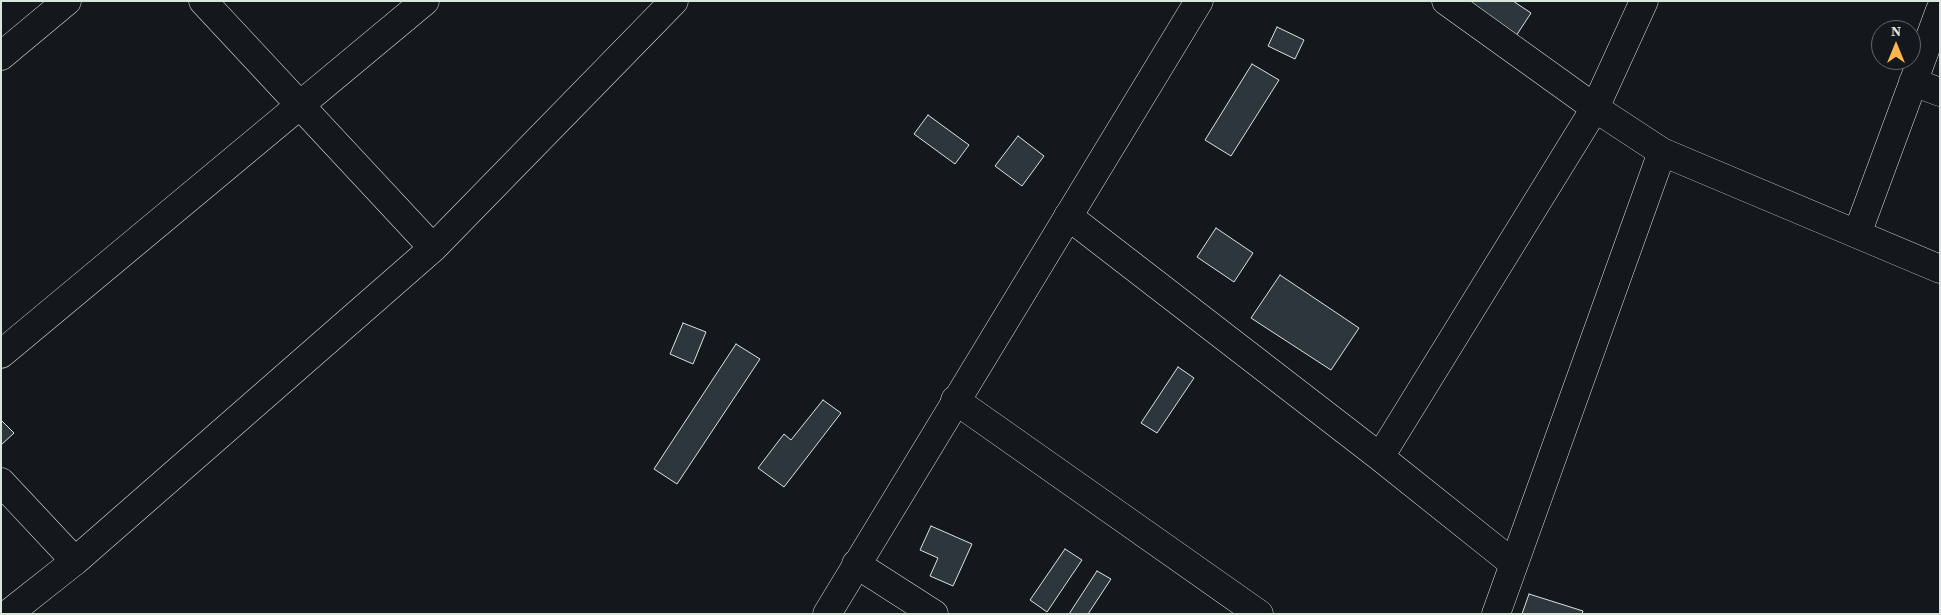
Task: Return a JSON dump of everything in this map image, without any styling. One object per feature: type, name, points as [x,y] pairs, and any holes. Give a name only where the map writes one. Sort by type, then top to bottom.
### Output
[{"type":"street","points":[[1,56],[67,1]]},
{"type":"street","points":[[203,1],[433,248]]},
{"type":"street","points":[[1,354],[425,1]]},
{"type":"street","points":[[8,614],[75,561],[433,248],[674,1]]},
{"type":"street","points":[[827,614],[1199,1]]},
{"type":"street","points":[[1446,1],[1595,108],[1662,152],[1940,269]]},
{"type":"street","points":[[1380,457],[1595,108],[1644,1]]},
{"type":"street","points":[[1857,234],[1940,10]]},
{"type":"street","points":[[1913,82],[1940,92]]},
{"type":"street","points":[[1496,614],[1662,152]]},
{"type":"street","points":[[1068,216],[1380,457],[1514,564]]},
{"type":"street","points":[[956,400],[1259,614]]},
{"type":"street","points":[[1,482],[75,561]]},
{"type":"street","points":[[856,564],[934,614]]},
{"type":"building","points":[[1461,1],[1513,1],[1531,13],[1516,36]]},
{"type":"building","points":[[1277,27],[1304,40],[1295,59],[1268,46]]},
{"type":"building","points":[[1252,64],[1279,80],[1231,156],[1205,140]]},
{"type":"building","points":[[928,115],[969,145],[955,164],[914,134]]},
{"type":"building","points":[[1018,136],[1044,156],[1022,186],[995,166]]},
{"type":"building","points":[[1216,228],[1253,253],[1234,282],[1197,257]]},
{"type":"building","points":[[1280,275],[1359,328],[1331,370],[1251,318]]},
{"type":"building","points":[[683,323],[706,332],[693,364],[670,354]]},
{"type":"building","points":[[736,344],[760,359],[677,484],[654,469]]},
{"type":"building","points":[[1178,367],[1194,378],[1157,433],[1141,423]]},
{"type":"building","points":[[823,400],[841,413],[784,487],[758,468],[784,434],[791,440]]},
{"type":"building","points":[[1,420],[14,433],[1,445]]},
{"type":"building","points":[[931,526],[972,544],[953,586],[930,576],[938,558],[920,550]]},
{"type":"building","points":[[1065,549],[1082,560],[1047,612],[1030,600]]},
{"type":"building","points":[[1097,571],[1111,579],[1088,614],[1069,614]]},
{"type":"building","points":[[1529,594],[1583,611],[1582,614],[1522,614]]}]
